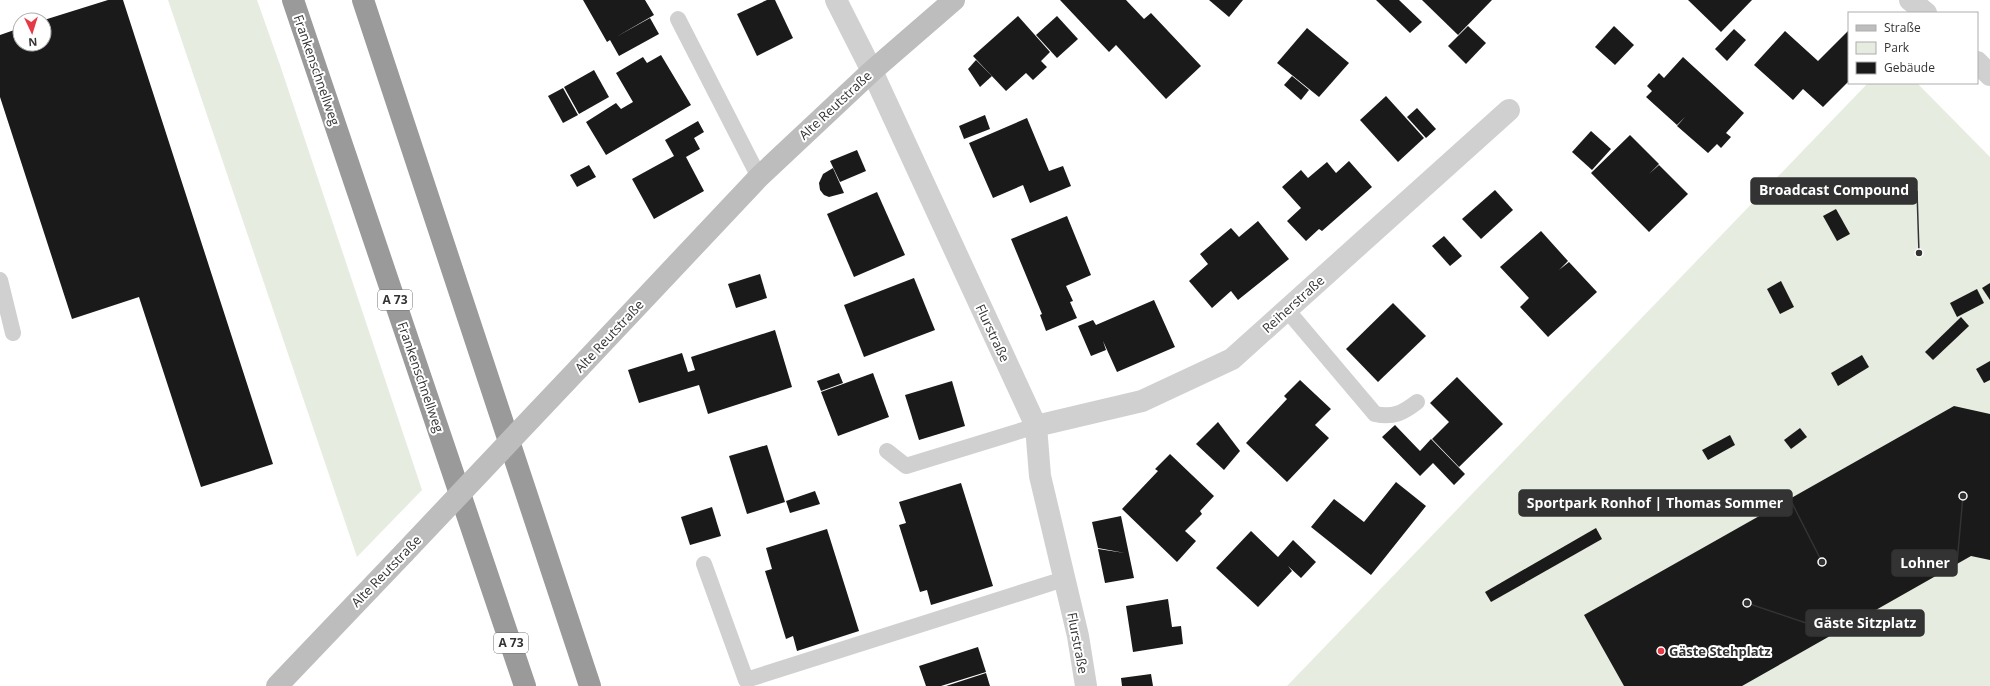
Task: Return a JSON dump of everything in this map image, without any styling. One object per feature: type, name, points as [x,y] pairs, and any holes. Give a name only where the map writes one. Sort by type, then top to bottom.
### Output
[{"type":"highway","name":"Frankenschnellweg","points":[[293,0],[526,686]]},
{"type":"highway","points":[[363,0],[590,686]]},
{"type":"main road","name":"Alte Reutstraße","points":[[276,686],[404,553],[759,176],[872,71],[954,0]]},
{"type":"street","name":"Flurstraße","points":[[836,0],[872,71],[1036,426],[1040,476],[1078,636],[1086,686]]},
{"type":"street","points":[[1910,0],[1925,12]]},
{"type":"street","points":[[1978,63],[1990,75]]},
{"type":"street","name":"Reiherstraße","points":[[1036,426],[1142,401],[1232,359],[1509,110]]},
{"type":"lane","points":[[678,19],[759,176]]},
{"type":"lane","points":[[0,280],[13,333]]},
{"type":"lane","points":[[1287,310],[1375,414],[1386,417],[1403,413],[1417,402]]},
{"type":"lane","points":[[887,451],[906,466],[1036,426]]},
{"type":"lane","points":[[704,564],[746,680],[1064,579]]},
{"type":"green space","points":[[168,0],[257,0],[280,65],[422,490],[357,557]]},
{"type":"green space","points":[[1867,84],[1918,84],[1990,157],[1990,686],[1287,686]]},
{"type":"building","points":[[108,0],[123,0],[273,464],[201,487],[139,297],[72,319],[0,97],[0,35],[12,31],[12,52],[52,52],[52,18]]},
{"type":"building","points":[[583,0],[645,0],[654,15],[616,37],[650,18],[659,34],[619,56],[610,40],[607,42]]},
{"type":"building","points":[[767,0],[775,0],[793,38],[757,56],[737,14]]},
{"type":"building","points":[[1060,0],[1126,0],[1144,19],[1151,13],[1201,66],[1166,99],[1116,45],[1109,52]]},
{"type":"building","points":[[1209,0],[1243,0],[1229,17]]},
{"type":"building","points":[[1376,0],[1399,0],[1422,22],[1410,33]]},
{"type":"building","points":[[1422,0],[1492,0],[1458,35]]},
{"type":"building","points":[[1688,0],[1752,0],[1721,32]]},
{"type":"building","points":[[1018,16],[1050,52],[1041,61],[1047,67],[1033,80],[1026,73],[1006,91],[973,56]]},
{"type":"building","points":[[1057,16],[1078,39],[1057,58],[1036,35]]},
{"type":"building","points":[[1468,26],[1486,43],[1466,64],[1448,46]]},
{"type":"building","points":[[1614,26],[1634,45],[1615,65],[1595,47]]},
{"type":"building","points":[[1307,28],[1349,63],[1319,97],[1277,63]]},
{"type":"building","points":[[1734,29],[1746,40],[1727,61],[1715,49]]},
{"type":"building","points":[[1785,31],[1818,61],[1848,31],[1848,82],[1823,107],[1803,89],[1793,100],[1754,65]]},
{"type":"building","points":[[661,55],[691,105],[606,155],[586,122],[616,103],[621,109],[633,102],[616,73],[643,57],[647,63]]},
{"type":"building","points":[[1683,57],[1744,113],[1726,133],[1731,137],[1721,148],[1717,144],[1708,153],[1677,126],[1685,117],[1677,125],[1646,97],[1652,91],[1647,86],[1659,73],[1664,78]]},
{"type":"building","points":[[976,60],[992,76],[980,87],[968,69]]},
{"type":"building","points":[[594,70],[609,97],[579,114],[564,87]]},
{"type":"building","points":[[1292,76],[1309,90],[1301,100],[1284,85]]},
{"type":"building","points":[[563,88],[578,115],[563,123],[548,96]]},
{"type":"building","points":[[1386,96],[1424,138],[1398,162],[1360,120]]},
{"type":"building","points":[[1417,108],[1436,129],[1426,138],[1407,117]]},
{"type":"building","points":[[985,115],[990,129],[964,139],[959,126]]},
{"type":"building","points":[[1027,118],[1049,171],[1063,166],[1071,186],[1030,203],[1023,185],[993,198],[969,143]]},
{"type":"building","points":[[698,121],[704,132],[694,138],[700,149],[686,157],[704,191],[654,219],[632,179],[674,156],[665,140]]},
{"type":"building","points":[[1591,131],[1611,149],[1592,170],[1572,152]]},
{"type":"building","points":[[1630,135],[1659,164],[1649,174],[1659,165],[1688,194],[1649,232],[1591,173]]},
{"type":"building","points":[[857,150],[866,171],[840,182],[830,161]]},
{"type":"building","points":[[1349,161],[1372,187],[1322,231],[1319,229],[1306,241],[1287,221],[1301,208],[1282,187],[1301,170],[1308,178],[1327,162],[1336,173]]},
{"type":"building","points":[[589,165],[596,177],[577,187],[570,175]]},
{"type":"building","points":[[833,168],[844,193],[829,197],[824,195],[820,190],[819,183],[823,174]]},
{"type":"building","points":[[1495,190],[1513,210],[1481,239],[1462,219]]},
{"type":"building","points":[[877,192],[905,255],[854,277],[827,214]]},
{"type":"building","points":[[1836,209],[1850,234],[1837,241],[1823,216]]},
{"type":"building","points":[[1067,216],[1091,275],[1066,286],[1073,301],[1070,302],[1077,318],[1046,331],[1040,315],[1042,314],[1011,239]]},
{"type":"building","points":[[1258,221],[1289,259],[1238,300],[1231,291],[1212,308],[1189,281],[1208,264],[1200,254],[1231,228],[1239,237]]},
{"type":"building","points":[[1541,231],[1568,261],[1559,270],[1569,262],[1597,292],[1548,337],[1520,307],[1529,298],[1500,267]]},
{"type":"building","points":[[1444,236],[1462,256],[1450,266],[1432,246]]},
{"type":"building","points":[[760,274],[767,298],[736,308],[728,284]]},
{"type":"building","points":[[914,278],[935,330],[864,357],[844,305]]},
{"type":"building","points":[[1781,281],[1794,307],[1780,314],[1767,289]]},
{"type":"building","points":[[1990,283],[1990,300],[1982,288]]},
{"type":"building","points":[[1977,289],[1984,303],[1957,317],[1950,303]]},
{"type":"building","points":[[1154,300],[1175,347],[1117,372],[1103,341],[1106,350],[1091,356],[1078,326],[1093,320],[1096,325]]},
{"type":"building","points":[[1393,303],[1426,336],[1378,382],[1346,349]]},
{"type":"building","points":[[1961,317],[1969,326],[1933,360],[1925,352]]},
{"type":"building","points":[[775,330],[792,387],[708,414],[699,385],[639,403],[628,370],[682,353],[688,372],[695,370],[691,357]]},
{"type":"building","points":[[1862,355],[1869,367],[1838,386],[1831,373]]},
{"type":"building","points":[[1990,361],[1990,380],[1984,383],[1976,369]]},
{"type":"building","points":[[839,373],[843,383],[821,391],[817,381]]},
{"type":"building","points":[[873,373],[889,417],[838,436],[821,392]]},
{"type":"building","points":[[1457,377],[1503,424],[1459,467],[1432,439],[1449,422],[1430,403]]},
{"type":"building","points":[[1300,380],[1331,409],[1315,425],[1329,438],[1287,482],[1246,443],[1287,399],[1284,396]]},
{"type":"building","points":[[952,381],[965,426],[919,440],[905,395]]},
{"type":"building","points":[[1954,406],[1990,414],[1990,560],[1971,556],[1742,686],[1624,686],[1584,615]]},
{"type":"building","points":[[1218,422],[1240,451],[1224,470],[1196,444]]},
{"type":"building","points":[[1395,425],[1420,451],[1431,439],[1465,474],[1454,485],[1433,463],[1420,476],[1382,437]]},
{"type":"building","points":[[1800,428],[1807,437],[1791,449],[1784,440]]},
{"type":"building","points":[[1730,435],[1735,445],[1708,460],[1702,450]]},
{"type":"building","points":[[767,445],[785,502],[747,514],[729,456]]},
{"type":"building","points":[[1170,454],[1214,496],[1200,511],[1202,514],[1185,531],[1196,541],[1177,562],[1122,509],[1158,471],[1155,469]]},
{"type":"building","points":[[1396,482],[1426,506],[1371,575],[1311,527],[1334,499],[1364,522]]},
{"type":"building","points":[[961,483],[993,586],[931,605],[927,590],[920,592],[899,525],[906,523],[899,502]]},
{"type":"building","points":[[815,491],[820,504],[790,513],[786,501]]},
{"type":"building","points":[[712,507],[721,536],[690,545],[681,517]]},
{"type":"building","points":[[1121,516],[1134,578],[1105,583],[1098,549],[1125,553],[1098,548],[1092,522]]},
{"type":"building","points":[[1596,528],[1602,539],[1491,602],[1485,592]]},
{"type":"building","points":[[827,529],[859,631],[797,651],[793,636],[786,639],[765,571],[772,569],[766,548]]},
{"type":"building","points":[[1251,531],[1278,557],[1293,540],[1316,562],[1301,578],[1288,566],[1292,571],[1258,607],[1216,568]]},
{"type":"building","points":[[1168,599],[1172,627],[1181,626],[1183,644],[1133,652],[1126,606]]},
{"type":"building","points":[[978,647],[986,672],[941,686],[926,686],[919,666]]},
{"type":"building","points":[[986,673],[990,686],[946,686]]},
{"type":"building","points":[[1151,674],[1153,686],[1122,686],[1121,678]]},
{"type":"place","name":"Broadcast Compound","points":[[1919,253]]},
{"type":"place","name":"Lohner","points":[[1963,496]]},
{"type":"place","name":"Sportpark Ronhof | Thomas Sommer","points":[[1822,562]]},
{"type":"place","name":"Gäste Sitzplatz","points":[[1747,603]]},
{"type":"place","name":"Gäste Stehplatz","points":[[1661,651]]}]
